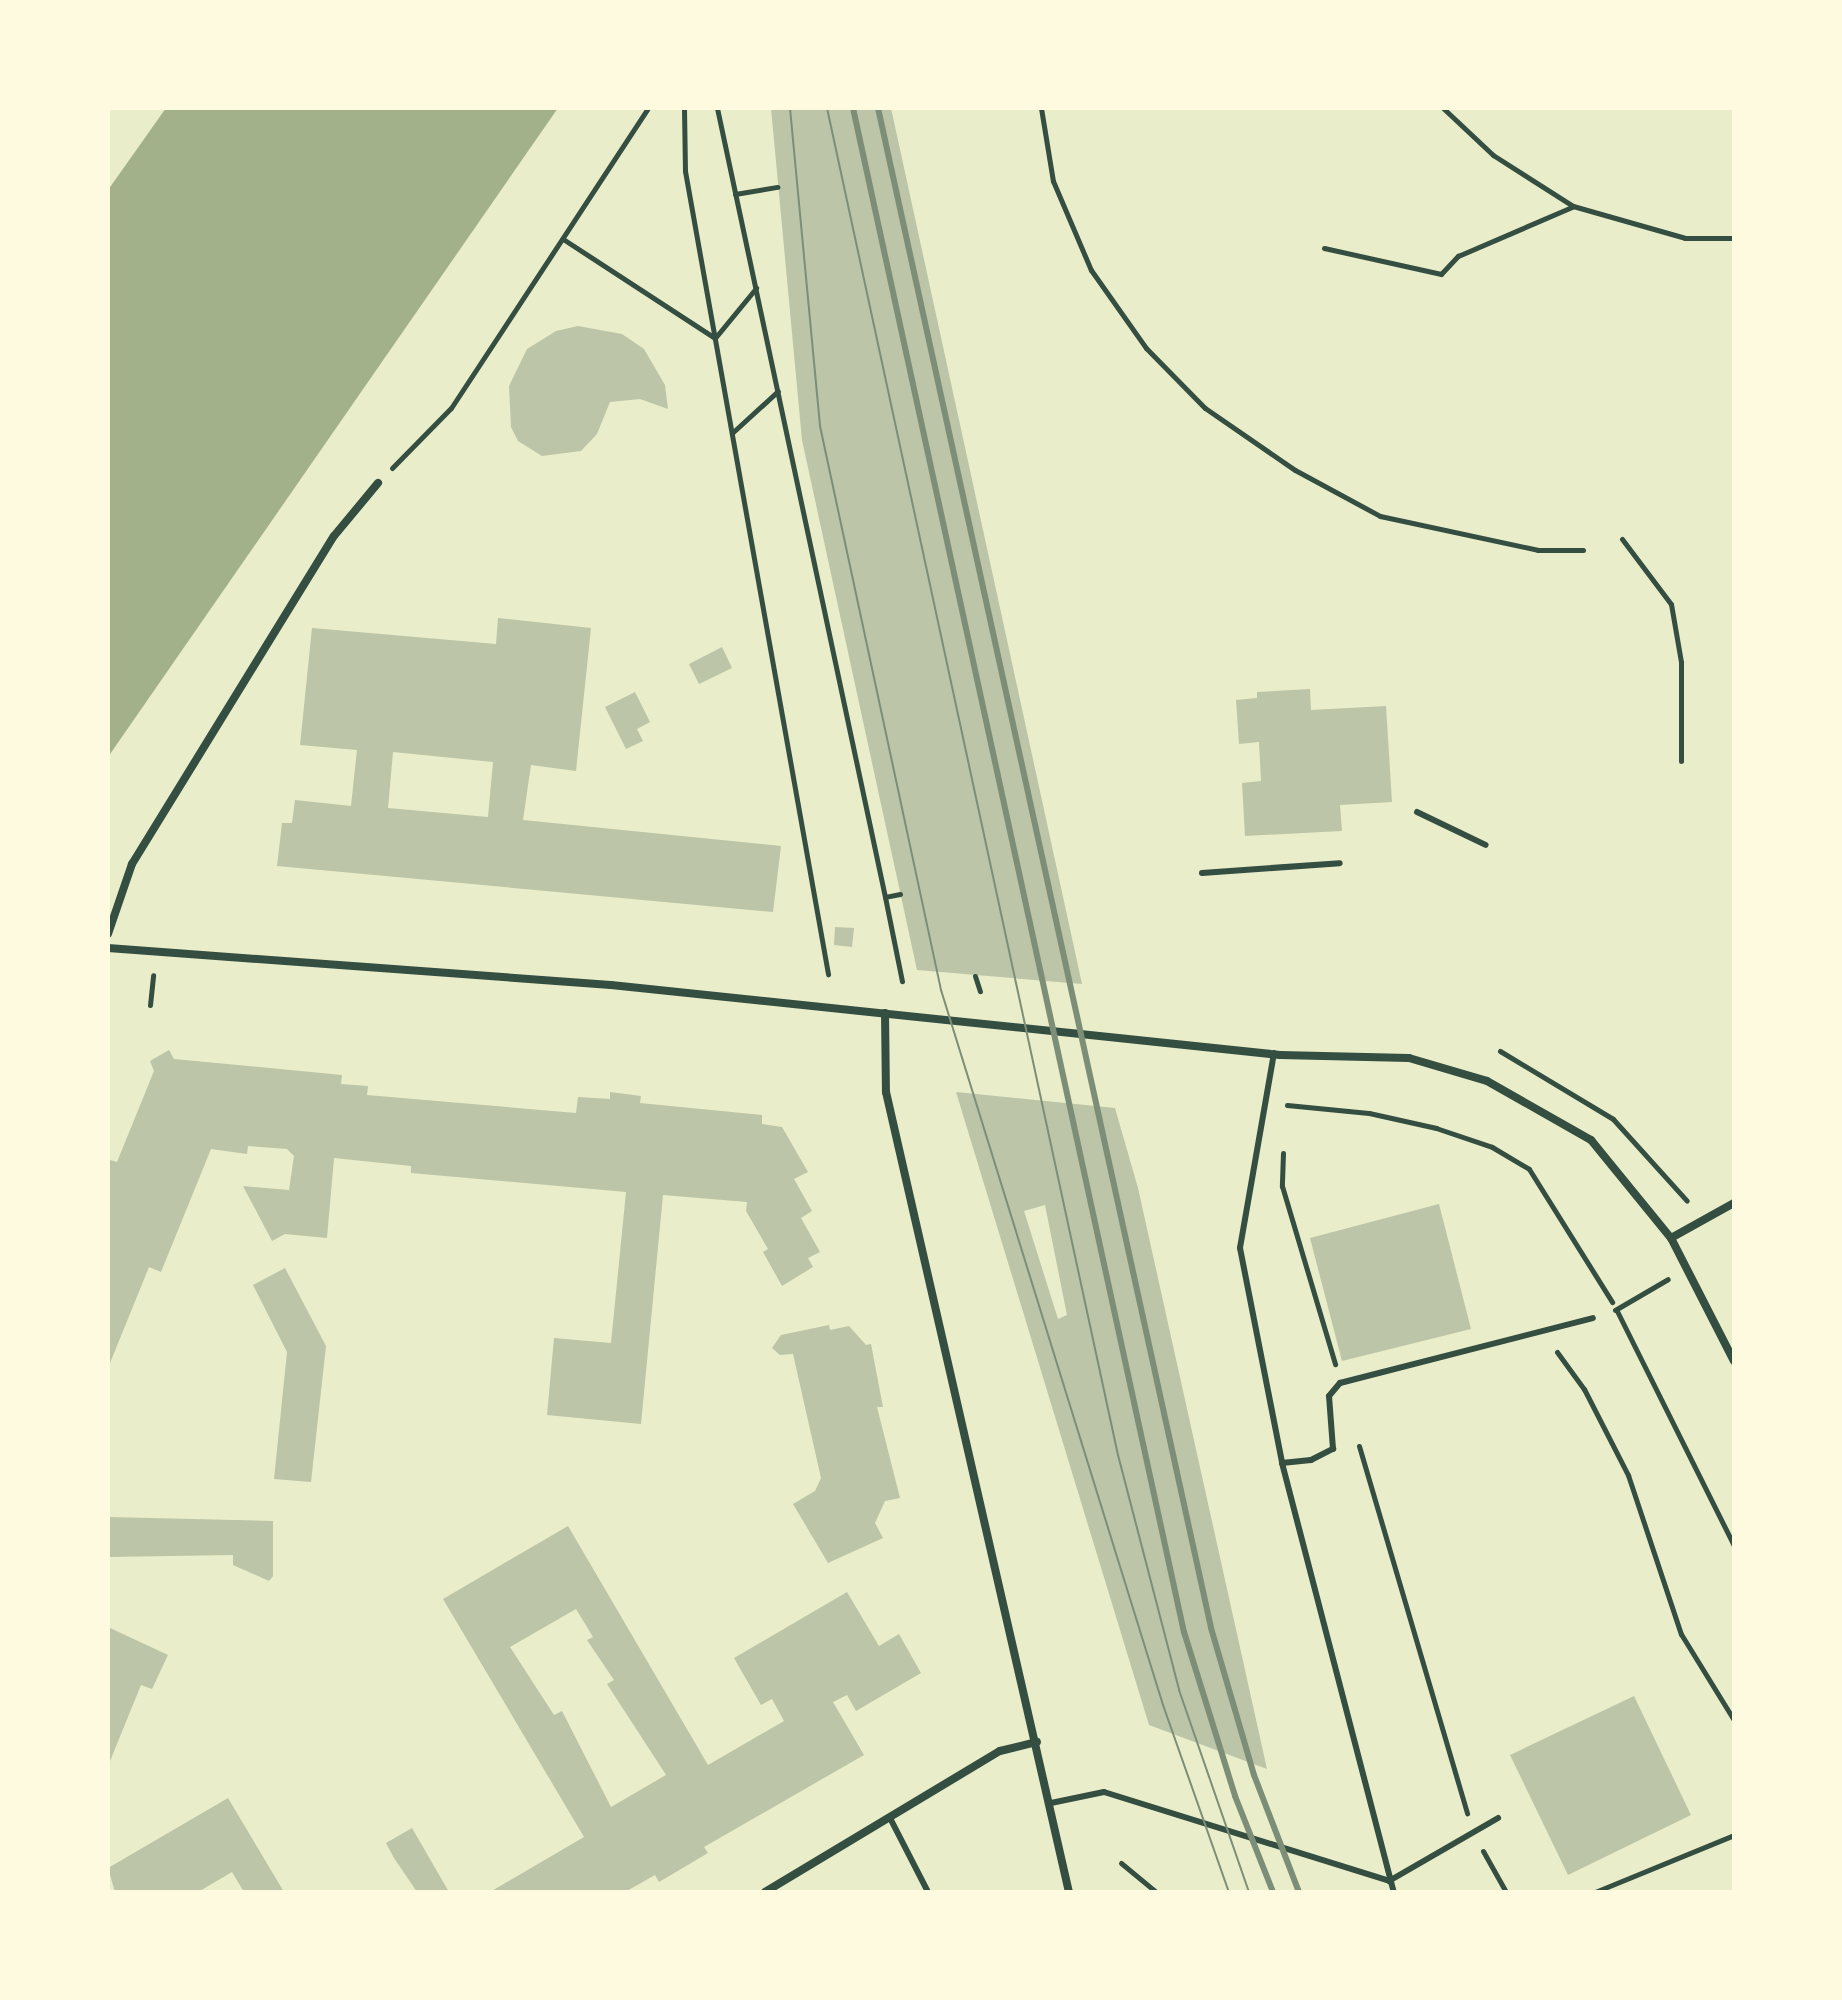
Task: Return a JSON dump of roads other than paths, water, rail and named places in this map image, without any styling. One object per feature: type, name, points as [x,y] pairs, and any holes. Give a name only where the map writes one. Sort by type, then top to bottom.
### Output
[{"type":"street","points":[[108,934],[132,864],[334,536],[378,483]]},
{"type":"street","points":[[108,948],[611,985],[1274,1053],[1409,1058],[1487,1081],[1591,1140],[1671,1238],[1734,1361]]},
{"type":"street","points":[[885,1013],[886,1092],[1069,1892]]},
{"type":"street","points":[[1671,1238],[1734,1203]]},
{"type":"street","points":[[765,1892],[1000,1751],[1037,1742]]},
{"type":"lane","points":[[1417,812],[1486,845]]},
{"type":"lane","points":[[1202,873],[1340,863]]},
{"type":"lane","points":[[1274,1053],[1240,1248],[1282,1463],[1394,1892]]},
{"type":"lane","points":[[1282,1463],[1311,1460],[1333,1449],[1329,1396],[1340,1383],[1593,1318]]},
{"type":"lane","points":[[1051,1803],[1104,1792],[1389,1881],[1498,1818]]},
{"type":"lane","points":[[890,1818],[928,1892]]},
{"type":"lane","points":[[1388,1892],[1389,1881]]},
{"type":"tram line","points":[[790,108],[820,426],[941,990],[1163,1705],[1229,1892]]},
{"type":"tram line","points":[[827,108],[1118,1455],[1179,1690],[1249,1892]]},
{"type":"railway","points":[[853,108],[1184,1632],[1235,1796],[1273,1892]]},
{"type":"railway","points":[[878,108],[1211,1628],[1254,1775],[1299,1892]]}]
